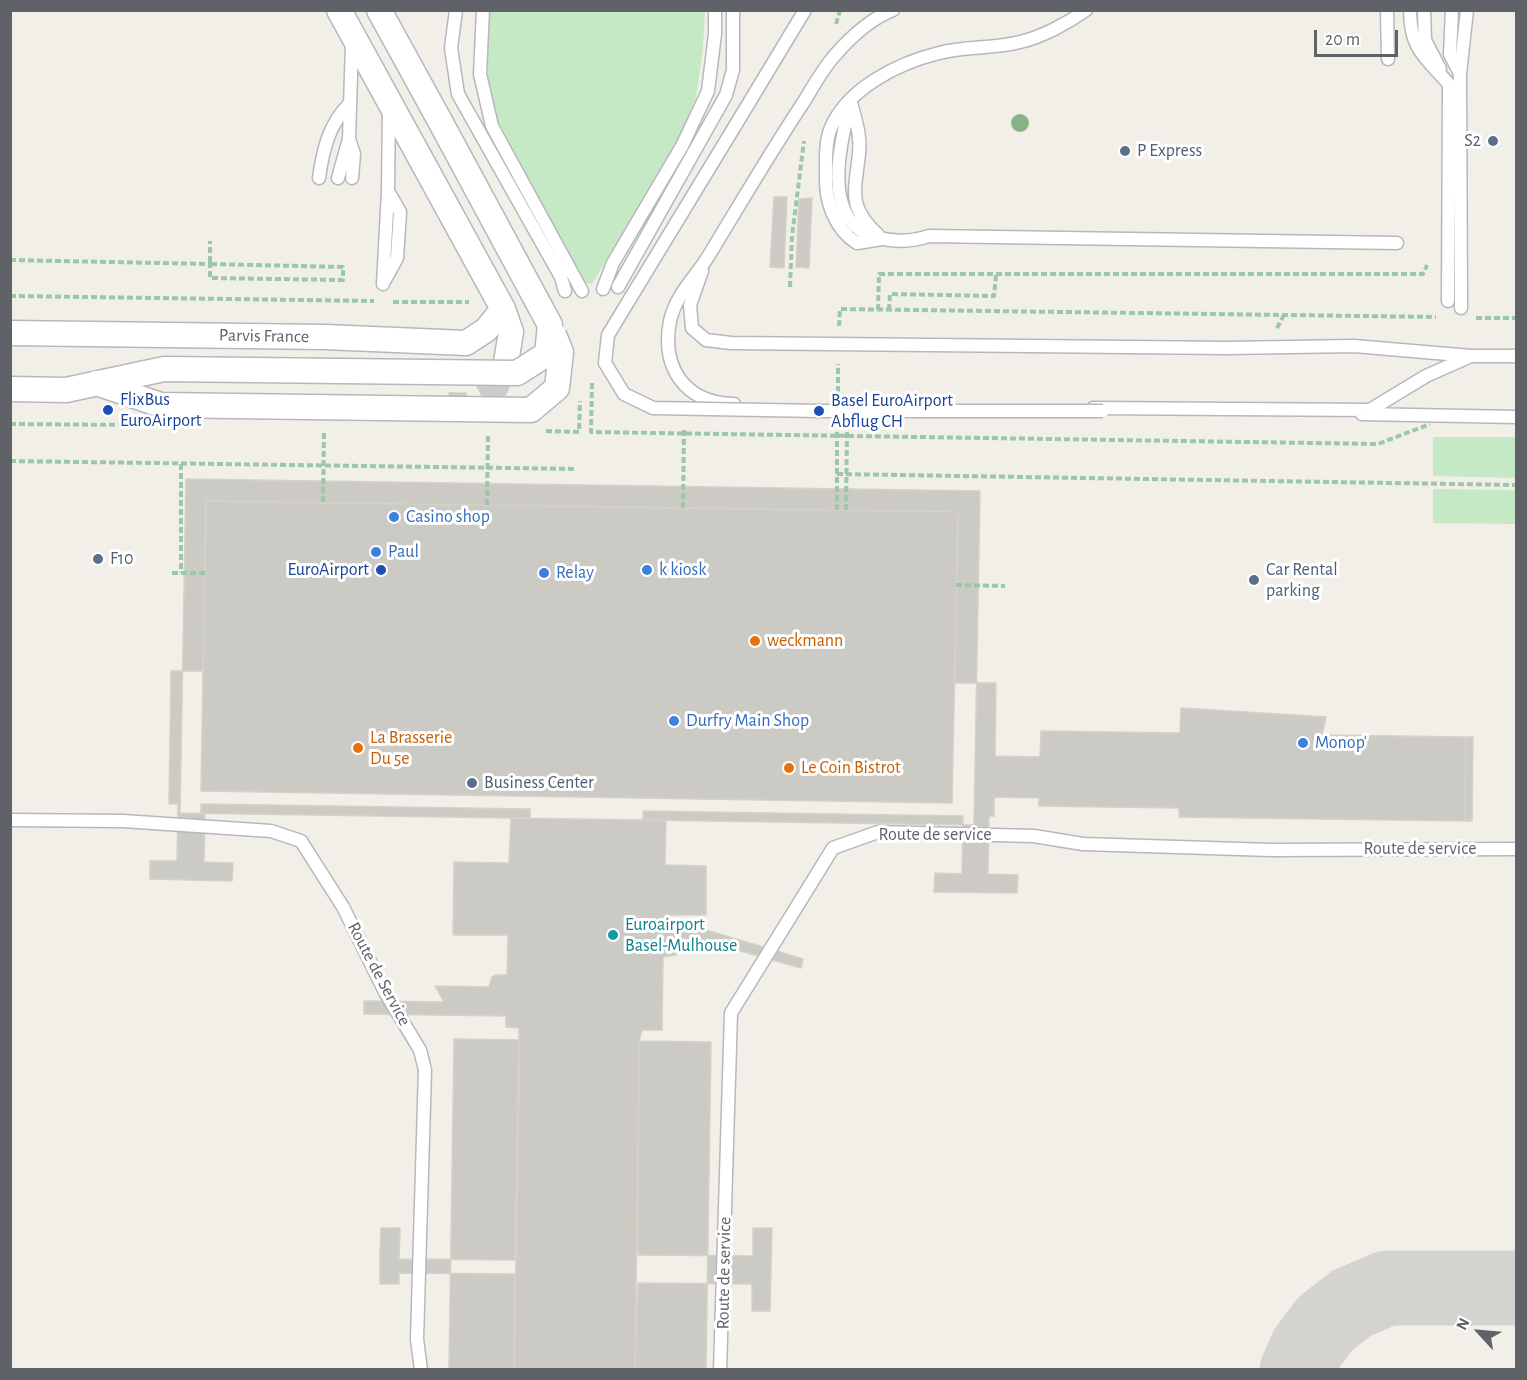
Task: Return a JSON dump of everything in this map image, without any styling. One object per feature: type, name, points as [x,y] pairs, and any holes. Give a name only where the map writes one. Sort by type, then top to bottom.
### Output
[{"type":"street","points":[[339,10],[503,309],[511,332],[506,362]]},
{"type":"street","points":[[94,383],[161,405],[531,410],[556,388],[561,352],[550,325],[379,10]]},
{"type":"street","name":"Parvis France","points":[[10,333],[325,337],[466,343],[486,330],[503,309]]},
{"type":"street","points":[[10,389],[66,390],[164,369],[517,374],[547,354],[550,325]]},
{"type":"lane","points":[[456,10],[451,48],[458,93],[561,277],[565,291]]},
{"type":"lane","points":[[483,10],[480,74],[492,126],[582,291]]},
{"type":"lane","points":[[603,289],[613,263],[682,146],[708,91],[715,34],[715,10]]},
{"type":"lane","points":[[618,287],[726,95],[733,70],[733,10]]},
{"type":"lane","points":[[806,10],[608,336],[605,363],[624,394],[653,408],[1370,410],[1426,376],[1471,356]]},
{"type":"lane","points":[[893,10],[879,16],[835,55],[786,129],[705,261],[683,289],[670,321],[671,368],[684,386],[718,403],[842,408],[1516,417]]},
{"type":"lane","points":[[1086,10],[1023,42],[937,53],[882,75],[837,116],[830,132],[827,147],[828,190],[837,225],[857,243],[882,239],[911,242],[929,236],[1397,243]]},
{"type":"lane","points":[[1386,10],[1388,59]]},
{"type":"lane","points":[[1410,10],[1411,33],[1419,54],[1449,84]]},
{"type":"lane","points":[[1424,10],[1425,40],[1449,84],[1448,301]]},
{"type":"lane","points":[[1452,10],[1450,54],[1460,75]]},
{"type":"lane","points":[[1466,313],[1460,75],[1467,10]]},
{"type":"lane","points":[[338,178],[349,139],[353,36]]},
{"type":"lane","points":[[383,284],[388,191],[389,102]]},
{"type":"lane","points":[[851,102],[857,124],[859,152],[854,198],[862,219],[882,239]]},
{"type":"lane","points":[[319,178],[323,151],[336,117],[350,103]]},
{"type":"lane","points":[[349,139],[354,154],[352,178]]},
{"type":"lane","points":[[705,261],[690,305],[692,328],[706,339],[731,343],[1227,348],[1354,346],[1471,356],[1516,356]]},
{"type":"lane","name":"Route de Service","points":[[10,820],[123,821],[271,831],[301,841],[342,907],[385,992],[420,1050],[425,1070],[417,1338],[421,1370]]},
{"type":"lane","name":"Route de service","points":[[720,1370],[731,1013],[833,848],[878,832],[1034,836],[1083,844],[1271,850],[1516,849]]},
{"type":"path","points":[[790,287],[792,236],[805,136]]},
{"type":"path","points":[[10,260],[210,264],[343,267],[343,280],[210,278],[210,264],[210,242]]},
{"type":"path","points":[[878,310],[879,274]]},
{"type":"path","points":[[889,310],[890,294],[994,296],[996,275]]},
{"type":"path","points":[[10,296],[469,303],[471,297]]},
{"type":"path","points":[[840,309],[1447,317]]},
{"type":"path","points":[[1466,313],[1516,318]]},
{"type":"path","points":[[838,365],[846,474],[846,510]]},
{"type":"path","points":[[837,510],[842,408]]},
{"type":"path","points":[[10,462],[577,469]]},
{"type":"path","points":[[181,464],[181,573]]},
{"type":"path","points":[[837,474],[1516,485]]},
{"type":"path","points":[[172,573],[205,573]]},
{"type":"path","points":[[956,585],[1005,586]]},
{"type":"green space","points":[[490,11],[705,11],[703,50],[696,97],[676,144],[592,284],[583,282],[497,119],[490,93],[487,65]]},
{"type":"green space","points":[[1433,437],[1516,437],[1516,478],[1433,476]]},
{"type":"green space","points":[[1433,489],[1516,490],[1516,524],[1433,523]]},
{"type":"building","points":[[774,197],[787,197],[784,268],[770,267]]},
{"type":"building","points":[[812,198],[809,268],[796,267],[799,199]]},
{"type":"building","points":[[186,479],[980,491],[974,825],[180,813]],"holes":[[[206,501],[958,512],[952,803],[201,791]]]},
{"type":"building","name":"Euroairport Basel-Mulhouse","points":[[206,501],[958,512],[955,683],[996,683],[995,756],[1040,757],[1041,731],[1180,733],[1181,708],[1326,717],[1322,735],[1466,737],[1465,821],[1179,817],[1179,808],[1039,806],[1039,798],[994,797],[994,816],[989,816],[988,874],[1018,875],[1017,893],[934,892],[935,873],[962,874],[963,816],[643,811],[643,820],[666,821],[665,865],[706,866],[706,915],[664,915],[664,918],[723,935],[723,946],[680,945],[676,955],[663,957],[662,1030],[642,1030],[639,1041],[638,1255],[753,1256],[753,1228],[772,1228],[770,1311],[752,1311],[752,1284],[638,1283],[635,1370],[514,1370],[515,1274],[399,1273],[399,1284],[380,1284],[380,1254],[381,1228],[400,1228],[399,1259],[515,1260],[519,1028],[506,1027],[506,1016],[364,1014],[364,1001],[444,1002],[435,986],[489,987],[492,977],[507,975],[508,935],[453,935],[454,862],[509,863],[511,818],[530,818],[530,809],[201,804],[201,813],[205,813],[204,862],[233,863],[232,881],[150,879],[150,861],[177,861],[178,804],[169,804],[171,671],[203,671]]},
{"type":"building","points":[[1466,737],[1473,737],[1472,821],[1465,821]]},
{"type":"building","points":[[723,935],[803,959],[801,968],[723,946]]},
{"type":"building","points":[[454,1039],[520,1040],[514,1370],[449,1369]]},
{"type":"building","points":[[639,1041],[711,1042],[706,1370],[635,1370]]},
{"type":"taxiway","points":[[1297,1370],[1307,1348],[1326,1323],[1352,1303],[1387,1288],[1516,1288]]},
{"type":"tunnel","points":[[448,404],[466,405],[497,387],[506,362]]},
{"type":"place","name":"S2","points":[[1493,141]]},
{"type":"place","name":"P Express","points":[[1125,151]]},
{"type":"place","name":"FlixBus EuroAirport","points":[[108,410]]},
{"type":"place","name":"Basel EuroAirport Abflug CH","points":[[819,411]]},
{"type":"place","name":"Casino shop","points":[[394,517]]},
{"type":"place","name":"Paul","points":[[376,552]]},
{"type":"place","name":"F10","points":[[98,559]]},
{"type":"place","name":"EuroAirport","points":[[381,570]]},
{"type":"place","name":"k kiosk","points":[[647,570]]},
{"type":"place","name":"Relay","points":[[544,573]]},
{"type":"place","name":"Car Rental parking","points":[[1254,580]]},
{"type":"place","name":"weckmann","points":[[755,641]]},
{"type":"place","name":"Durfry Main Shop","points":[[674,721]]},
{"type":"place","name":"Monop'","points":[[1303,743]]},
{"type":"place","name":"La Brasserie Du 5e","points":[[358,748]]},
{"type":"place","name":"Le Coin Bistrot","points":[[789,768]]},
{"type":"place","name":"Business Center","points":[[472,783]]},
{"type":"place","name":"Euroairport Basel-Mulhouse","points":[[613,935]]}]
